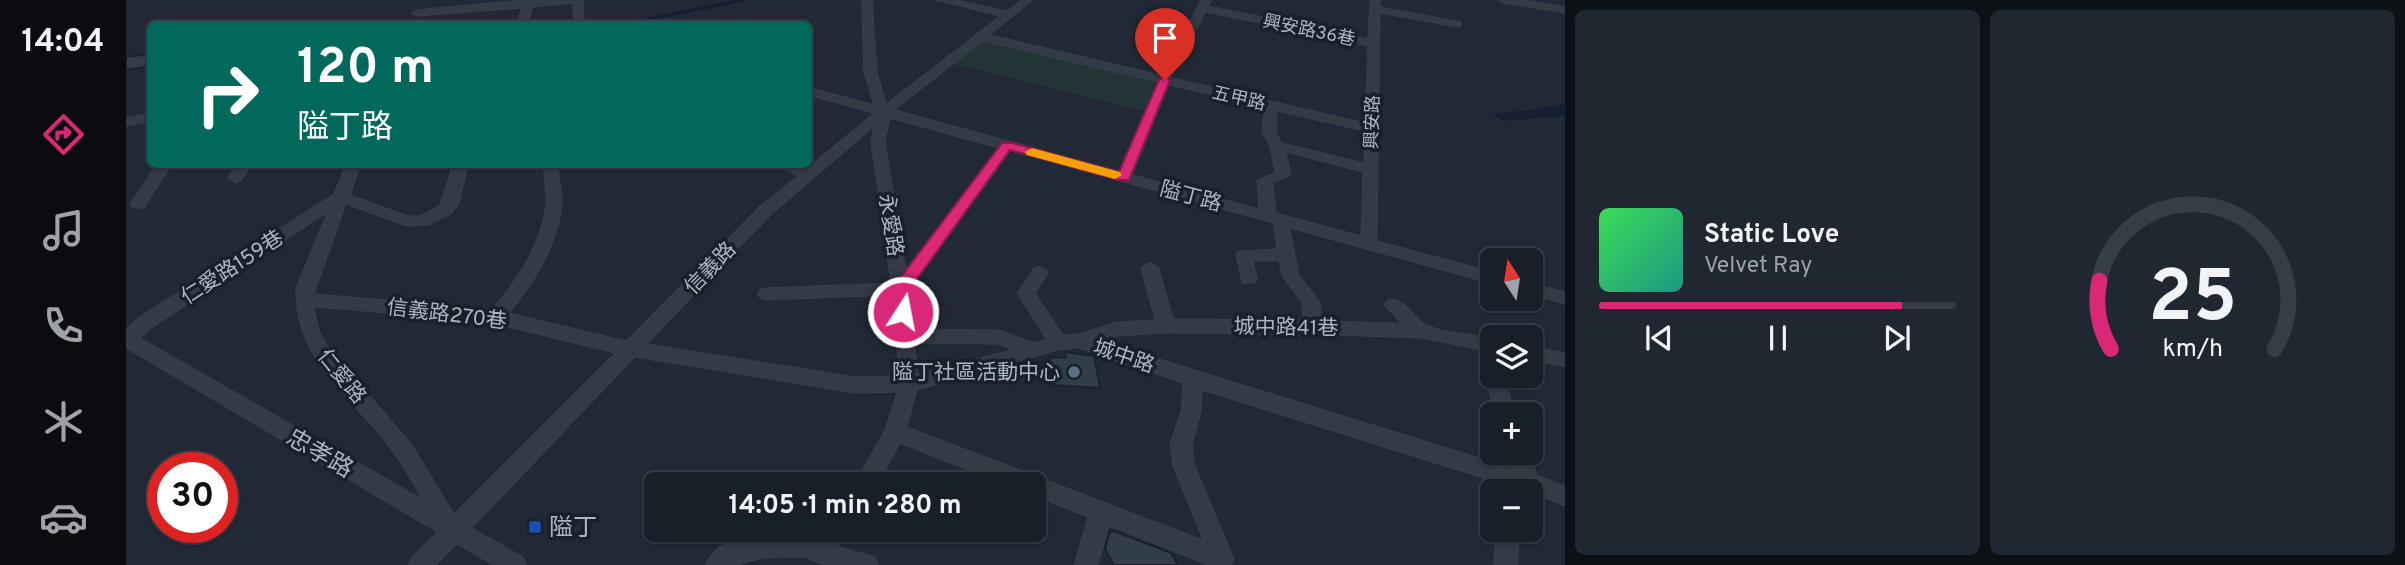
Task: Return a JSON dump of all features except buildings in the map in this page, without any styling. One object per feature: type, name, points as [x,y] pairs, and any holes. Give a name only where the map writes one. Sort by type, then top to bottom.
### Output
[{"type":"street","points":[[413,21],[422,0]]},
{"type":"street","points":[[417,13],[573,0]]},
{"type":"street","points":[[578,0],[578,19]]},
{"type":"street","points":[[867,0],[871,80],[875,98],[884,112]]},
{"type":"street","points":[[941,0],[1009,15]]},
{"type":"street","name":"信義路","points":[[419,565],[766,210],[884,112],[1028,0]]},
{"type":"street","points":[[1503,0],[1558,7]]},
{"type":"street","points":[[525,21],[528,2]]},
{"type":"street","points":[[1124,177],[1165,80],[1205,4]]},
{"type":"street","name":"興安路36巷","points":[[1205,4],[1374,44]]},
{"type":"street","points":[[1375,4],[1458,24]]},
{"type":"street","name":"興安路","points":[[1369,244],[1375,4]]},
{"type":"street","name":"五甲路","points":[[983,37],[1372,129]]},
{"type":"street","name":"隘丁路","points":[[812,93],[1480,274]]},
{"type":"street","points":[[1271,106],[1269,133],[1277,146],[1283,175],[1265,180],[1291,276],[1311,302],[1313,327]]},
{"type":"street","name":"永愛路","points":[[872,472],[895,432],[909,384],[901,289],[878,142],[884,112]]},
{"type":"street","points":[[126,122],[147,118]]},
{"type":"street","points":[[766,294],[901,289],[1007,145]]},
{"type":"street","points":[[1277,146],[1371,169]]},
{"type":"street","points":[[138,205],[162,168]]},
{"type":"street","points":[[303,300],[352,168]]},
{"type":"street","points":[[341,197],[406,221],[423,221],[451,204],[460,168]]},
{"type":"street","points":[[496,317],[523,282],[551,222],[554,198],[551,168]]},
{"type":"street","points":[[791,168],[809,175]]},
{"type":"street","name":"仁愛路159巷","points":[[126,340],[146,322],[341,197]]},
{"type":"street","points":[[1248,279],[1244,255],[1285,256]]},
{"type":"street","points":[[1150,268],[1167,326]]},
{"type":"street","points":[[1040,272],[1026,293],[1058,343]]},
{"type":"street","points":[[1544,292],[1565,298]]},
{"type":"street","name":"信義路270巷","points":[[303,300],[461,311],[630,349]]},
{"type":"street","name":"仁愛路","points":[[303,300],[310,333],[321,354],[402,448],[452,531]]},
{"type":"street","points":[[1393,305],[1421,331]]},
{"type":"street","name":"城中路41巷","points":[[1079,341],[1116,329],[1167,326],[1421,331],[1480,342]]},
{"type":"street","points":[[905,336],[999,337],[1033,350]]},
{"type":"street","name":"忠孝路","points":[[126,340],[452,531],[515,565]]},
{"type":"street","name":"城中路","points":[[630,349],[855,385],[909,384],[972,369],[1058,343],[1079,341],[1499,479]]},
{"type":"street","points":[[1543,355],[1565,360]]},
{"type":"street","points":[[1193,379],[1191,411],[1181,445],[1184,466],[1229,562]]},
{"type":"street","points":[[895,432],[998,472]]},
{"type":"street","points":[[1046,490],[1229,562]]},
{"type":"street","name":"城中路","points":[[1543,492],[1565,496]]},
{"type":"street","points":[[1086,565],[1101,512]]},
{"type":"street","points":[[818,552],[828,542]]},
{"type":"street","points":[[1506,565],[1507,542]]},
{"type":"street","points":[[717,565],[739,551],[792,555],[818,552],[867,565]]},
{"type":"shaded area","points":[[983,37],[1165,80],[1151,113],[949,63]]},
{"type":"water","points":[[1565,104],[1565,116],[1502,121],[1493,113],[1527,111]]},
{"type":"waterway","points":[[639,21],[743,0]]},
{"type":"slow traffic","points":[[1032,152],[1115,175]]},
{"type":"place","name":"隘丁社區活動中心","points":[[1074,372]]},
{"type":"place","name":"隘丁","points":[[535,527]]},
{"type":"route","points":[[903,312],[901,289],[1007,145],[1124,177],[1165,80]]}]
